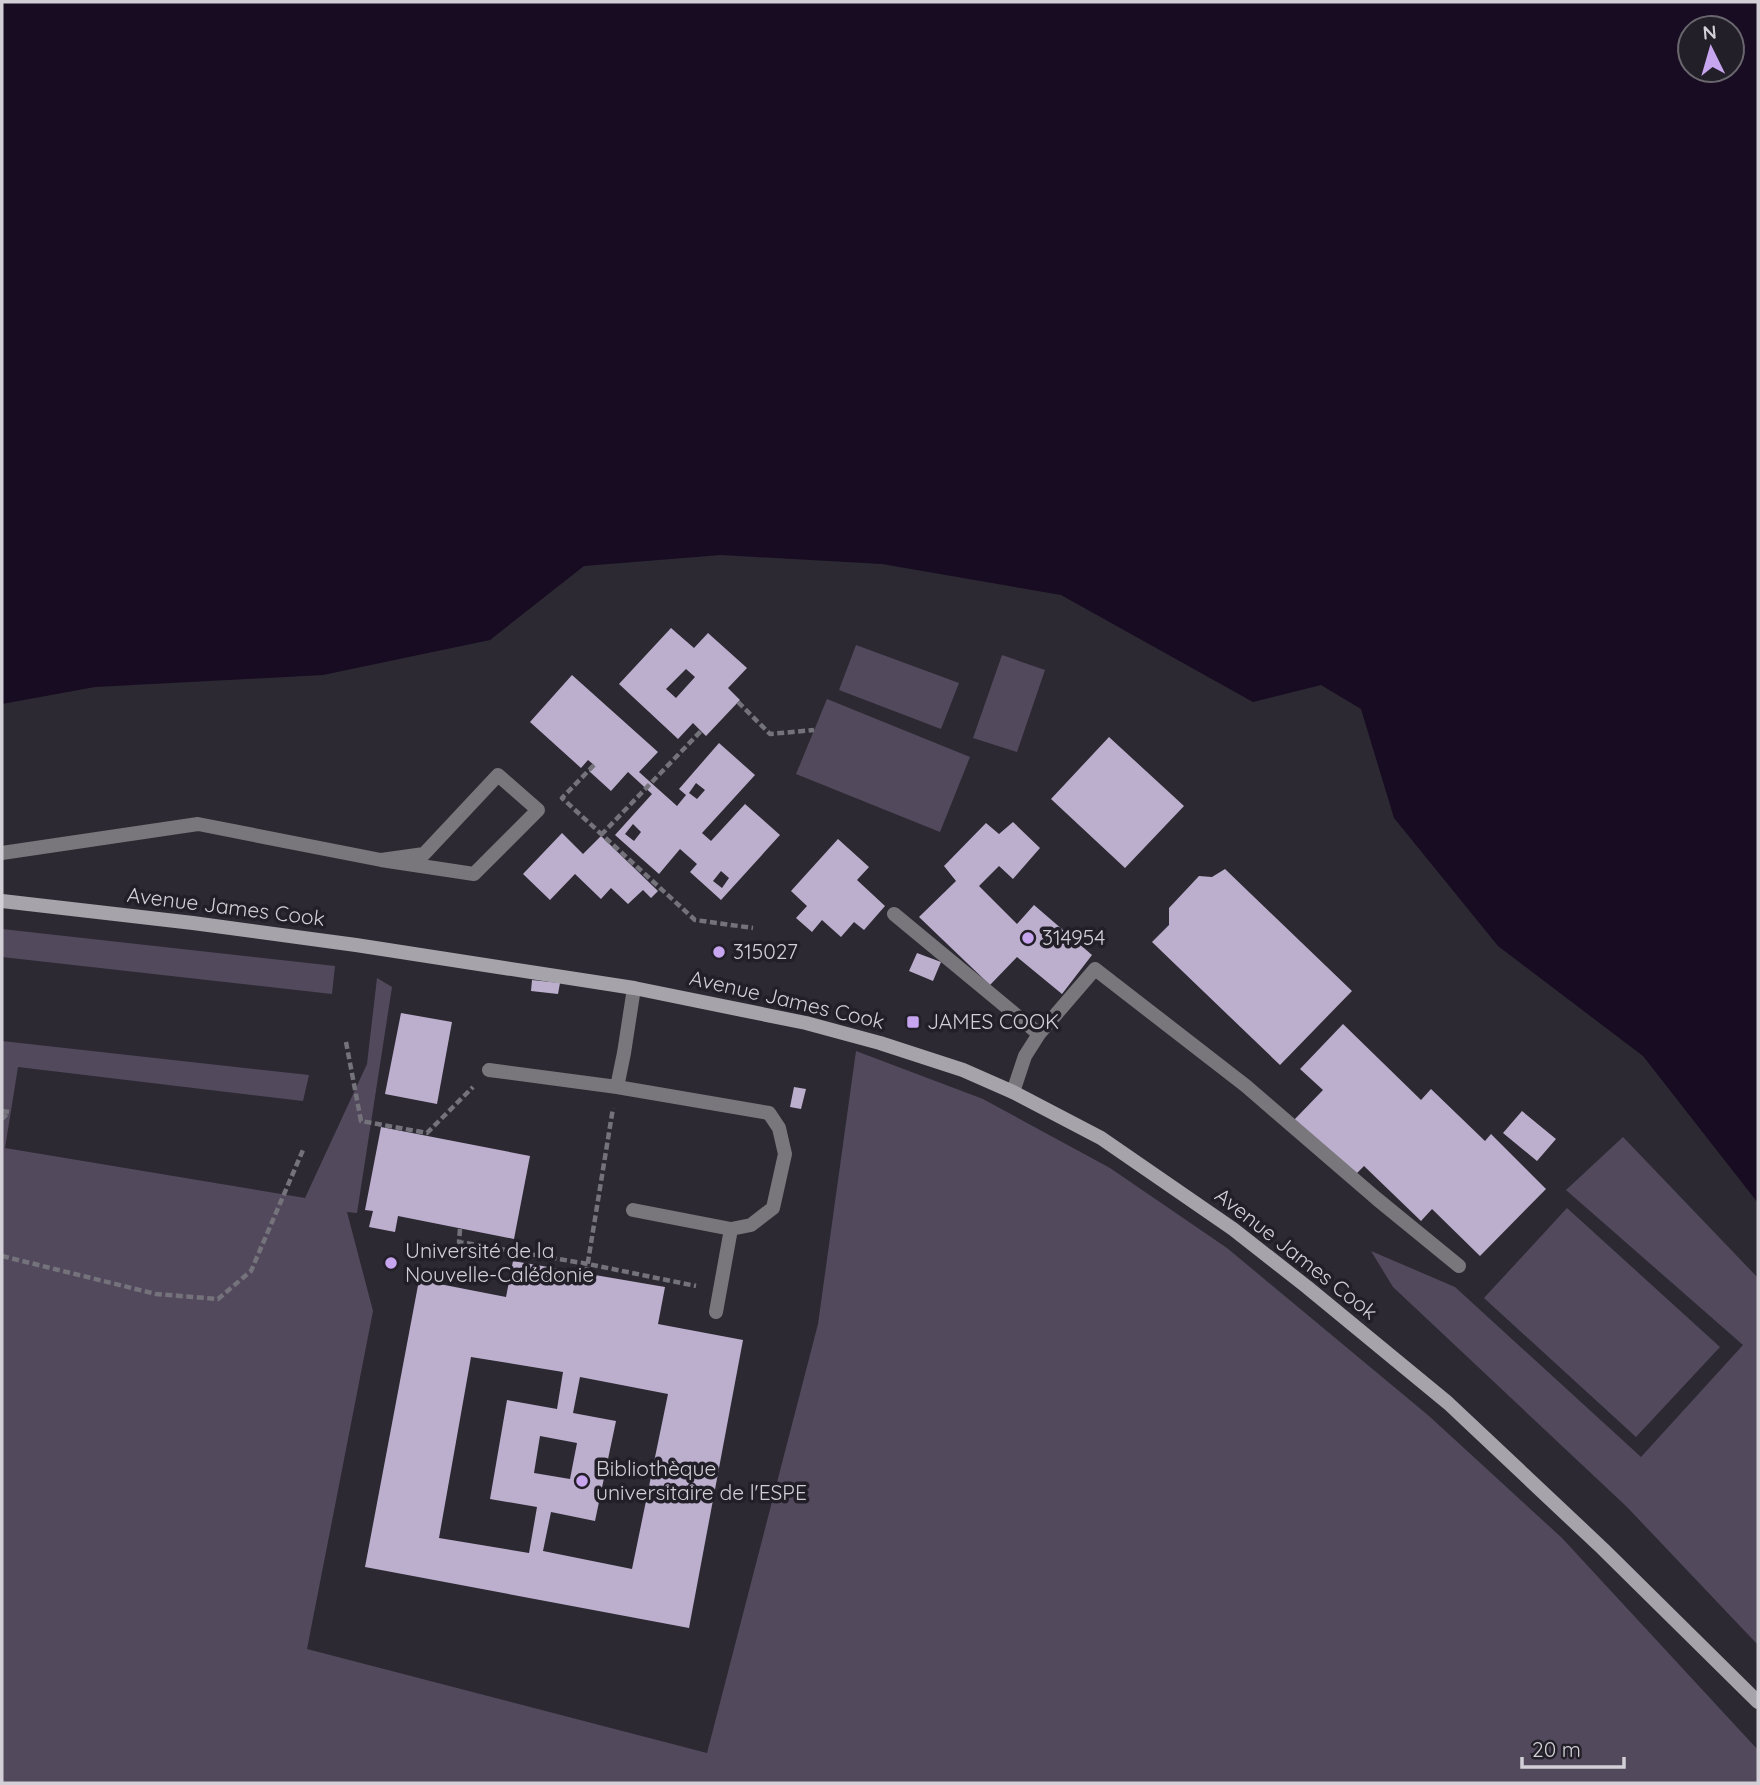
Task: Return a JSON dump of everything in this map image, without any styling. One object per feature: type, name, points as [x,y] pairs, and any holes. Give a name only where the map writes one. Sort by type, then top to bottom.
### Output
[{"type":"main road","name":"Avenue James Cook","points":[[2,901],[356,945],[634,988],[806,1023],[880,1043],[963,1070],[1013,1092],[1101,1138],[1233,1228],[1317,1295],[1448,1403],[1603,1549],[1758,1702]]},
{"type":"lane","points":[[2,852],[198,824],[381,860],[474,874],[538,810],[498,775],[424,854],[381,860]]},
{"type":"lane","points":[[894,914],[1039,1034]]},
{"type":"lane","points":[[1013,1092],[1025,1056],[1039,1034],[1095,969],[1246,1086],[1459,1266]]},
{"type":"lane","points":[[617,1087],[634,988]]},
{"type":"lane","points":[[489,1070],[617,1087],[769,1113],[779,1128],[785,1154],[773,1208],[751,1225],[731,1229],[633,1210]]},
{"type":"lane","points":[[716,1312],[731,1229]]},
{"type":"path","points":[[738,702],[770,734],[814,730]]},
{"type":"path","points":[[601,836],[701,732]]},
{"type":"path","points":[[594,765],[562,798],[695,920],[753,928]]},
{"type":"path","points":[[346,1042],[361,1121],[427,1133],[489,1070]]},
{"type":"path","points":[[2,1111],[9,1112],[2,1119]]},
{"type":"path","points":[[586,1274],[608,1135]]},
{"type":"path","points":[[2,1256],[156,1294],[218,1299],[251,1271],[303,1150]]},
{"type":"path","points":[[460,1228],[458,1242],[720,1291]]},
{"type":"shaded area","points":[[2,2],[1758,2],[1758,1203],[1643,1056],[1498,946],[1394,818],[1361,709],[1321,685],[1253,702],[1061,595],[882,564],[721,555],[584,566],[490,640],[323,675],[95,687],[2,704]]},
{"type":"shaded area","points":[[856,645],[959,683],[941,729],[839,690]]},
{"type":"shaded area","points":[[1002,655],[1045,670],[1017,752],[973,738]]},
{"type":"shaded area","points":[[827,699],[970,757],[940,832],[796,774]]},
{"type":"shaded area","points":[[2,929],[335,966],[332,994],[2,957]]},
{"type":"shaded area","points":[[377,978],[392,987],[357,1213],[347,1212],[373,1311],[307,1649],[707,1753],[818,1324],[856,1051],[983,1099],[1110,1168],[1227,1248],[1429,1416],[1562,1538],[1758,1750],[1758,1783],[2,1783],[2,1041],[309,1075],[303,1101],[18,1067],[5,1148],[305,1198],[367,1064]]},
{"type":"shaded area","points":[[1623,1137],[1758,1278],[1758,1645],[1627,1507],[1393,1287],[1371,1251],[1455,1287],[1641,1457],[1743,1345],[1566,1190]]},
{"type":"shaded area","points":[[1567,1208],[1720,1347],[1636,1437],[1484,1298]]},
{"type":"building","points":[[671,628],[694,648],[708,633],[747,668],[728,688],[740,700],[706,736],[693,723],[678,739],[619,684]],"holes":[[[686,669],[695,677],[676,698],[666,689]]]},
{"type":"building","points":[[572,675],[658,752],[639,772],[677,806],[686,795],[679,789],[719,743],[755,775],[702,833],[711,841],[745,804],[780,835],[721,900],[690,872],[697,864],[680,849],[659,874],[615,835],[652,794],[628,772],[611,791],[589,771],[594,765],[588,760],[581,768],[530,722]],"holes":[[[696,783],[705,790],[697,799],[689,793]],[[633,824],[641,832],[634,841],[625,834]],[[721,871],[729,878],[722,888],[713,881]]]},
{"type":"building","points":[[1109,737],[1184,806],[1125,868],[1051,799]]},
{"type":"building","points":[[1013,822],[1040,848],[1013,879],[999,866],[979,886],[1017,924],[1034,905],[1092,955],[1062,994],[1017,957],[990,985],[919,917],[956,881],[944,866],[986,823],[999,834]]},
{"type":"building","points":[[562,833],[583,854],[601,836],[658,891],[651,898],[643,890],[628,904],[611,888],[601,899],[575,874],[550,900],[523,874]]},
{"type":"building","points":[[838,839],[869,867],[857,880],[885,906],[864,930],[854,922],[841,937],[822,920],[812,932],[796,918],[807,906],[791,891]]},
{"type":"building","points":[[1225,869],[1352,991],[1280,1065],[1152,942],[1169,925],[1169,908],[1199,876],[1212,877]]},
{"type":"building","points":[[917,953],[941,962],[933,981],[909,971]]},
{"type":"building","points":[[532,980],[560,983],[558,994],[531,991]]},
{"type":"building","points":[[401,1013],[452,1022],[437,1104],[385,1094]]},
{"type":"building","points":[[1343,1024],[1421,1100],[1431,1089],[1485,1141],[1491,1134],[1546,1189],[1480,1256],[1432,1209],[1421,1221],[1364,1166],[1353,1177],[1294,1120],[1323,1090],[1300,1069]]},
{"type":"building","points":[[794,1087],[806,1089],[801,1109],[790,1107]]},
{"type":"building","points":[[1522,1111],[1556,1139],[1537,1161],[1503,1133]]},
{"type":"building","points":[[381,1127],[530,1156],[514,1239],[398,1216],[395,1232],[369,1227],[373,1211],[365,1210]]},
{"type":"building","points":[[513,1261],[665,1287],[658,1324],[743,1340],[689,1628],[365,1567],[419,1280],[506,1297]],"holes":[[[471,1357],[563,1372],[557,1409],[507,1400],[490,1499],[537,1507],[529,1553],[439,1538]],[[580,1377],[668,1394],[632,1569],[543,1551],[551,1512],[595,1521],[616,1421],[573,1413]],[[540,1436],[577,1443],[570,1479],[534,1473]]]},
{"type":"place","name":"314954","points":[[1028,938]]},
{"type":"place","name":"315027","points":[[719,952]]},
{"type":"place","name":"JAMES COOK","points":[[913,1022]]},
{"type":"place","name":"Université de la Nouvelle-Calédonie","points":[[391,1263]]},
{"type":"place","name":"Bibliothèque universitaire de l'ESPE","points":[[582,1481]]}]
